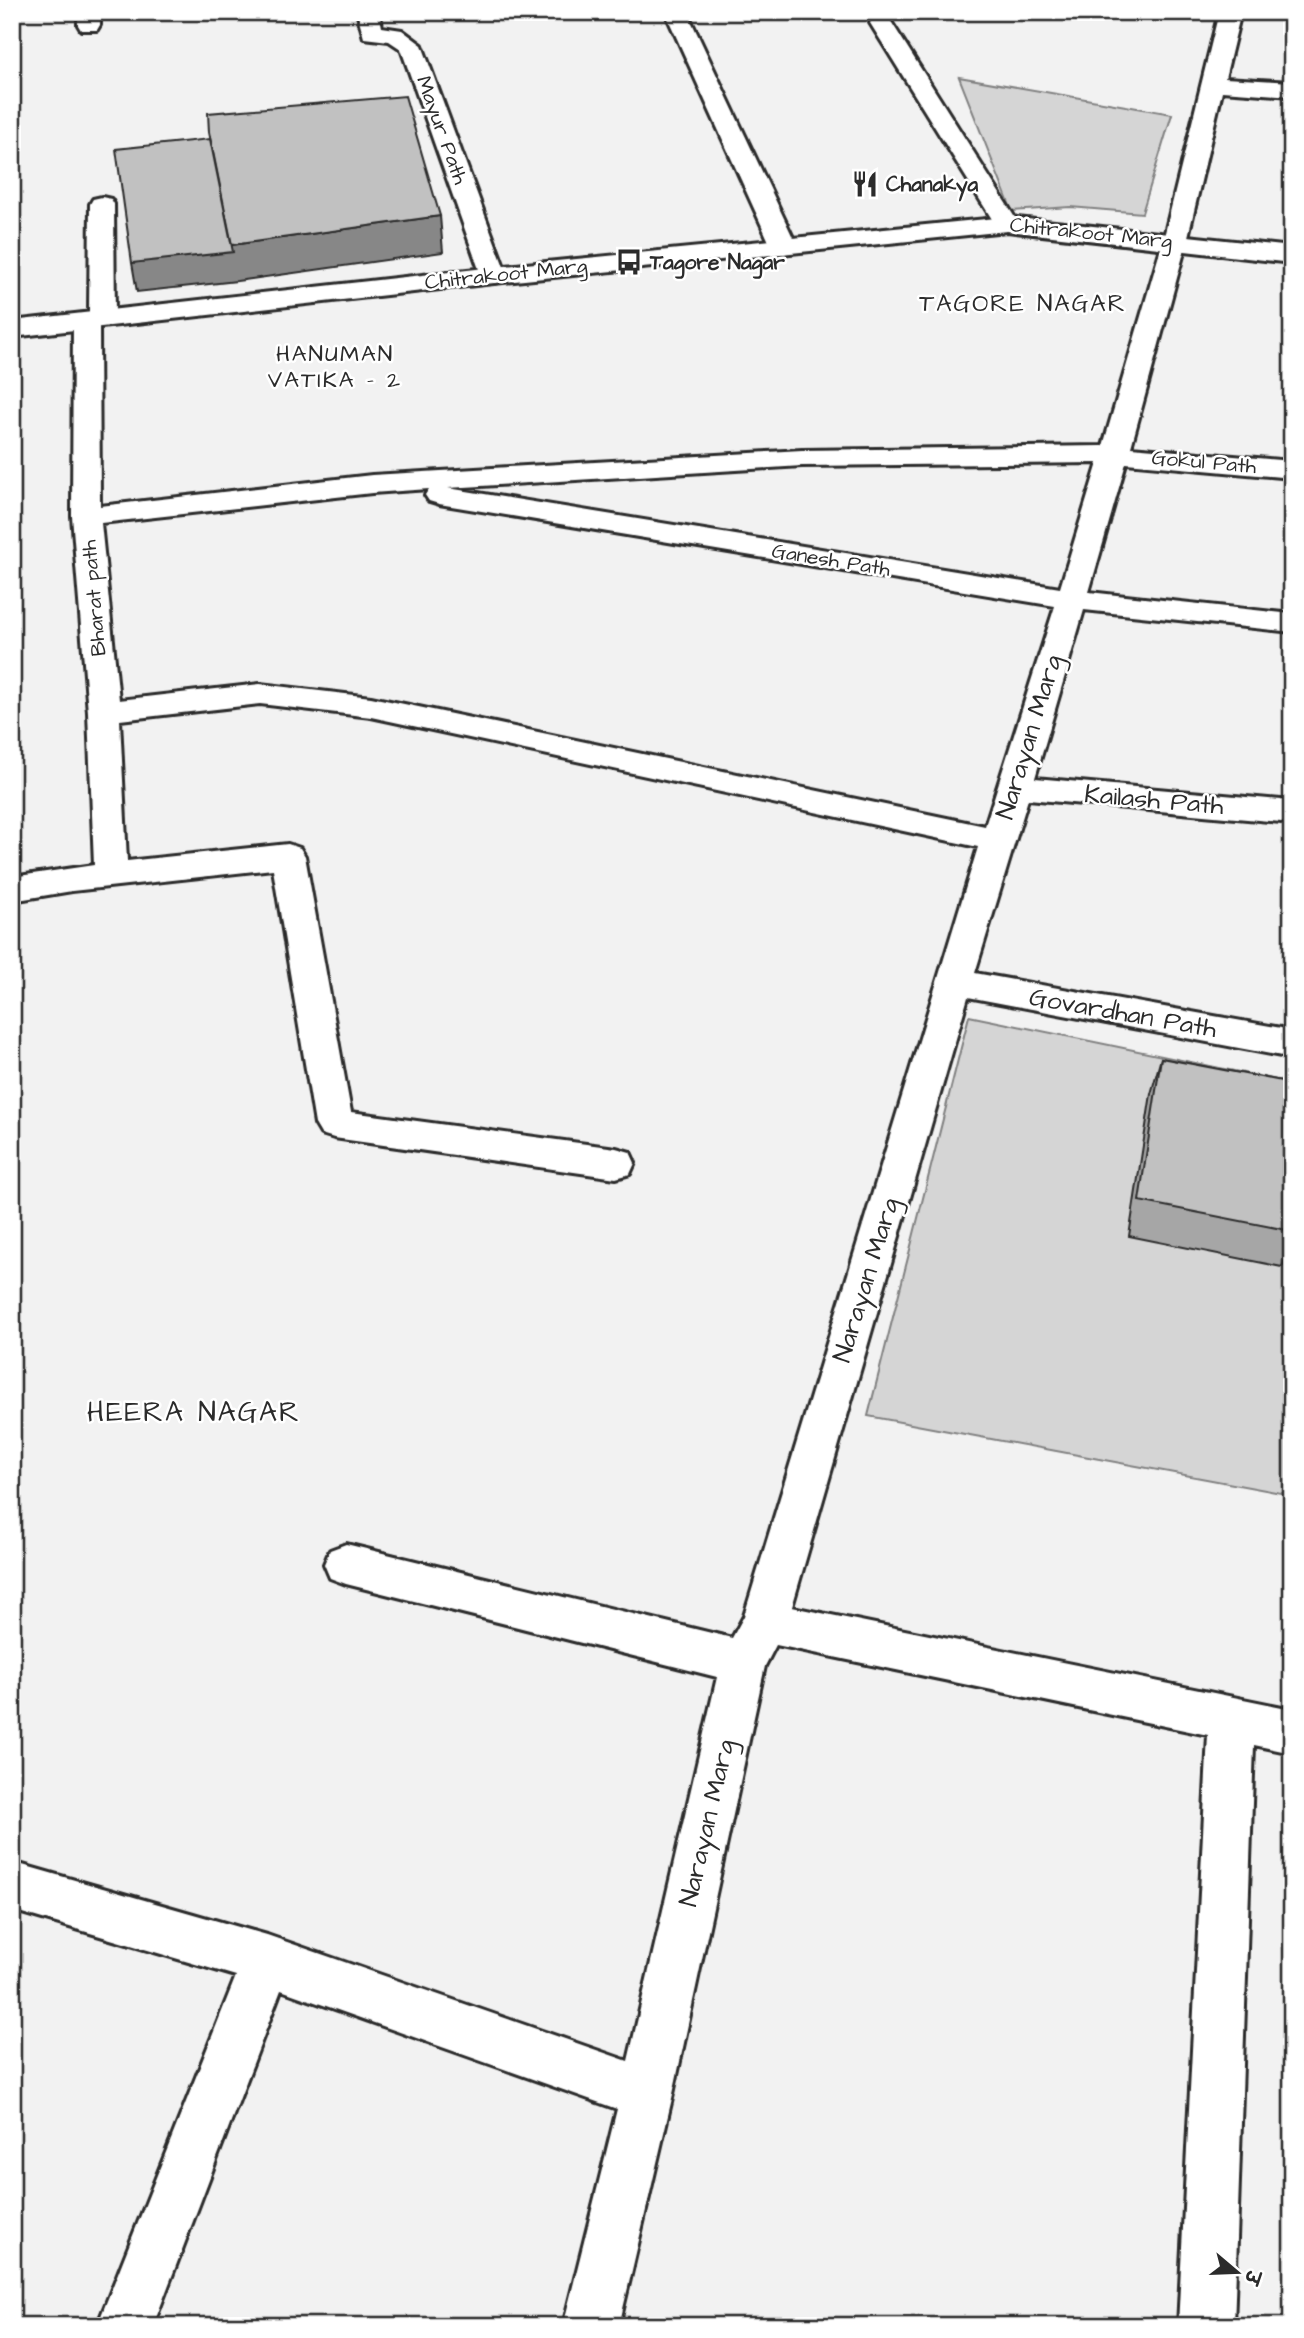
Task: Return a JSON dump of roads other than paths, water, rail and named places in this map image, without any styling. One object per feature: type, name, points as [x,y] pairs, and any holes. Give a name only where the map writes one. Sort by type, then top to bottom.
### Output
[{"type":"street","name":"Mayur Path","points":[[368,12],[372,33],[394,35],[411,45],[494,275]]},
{"type":"street","points":[[676,12],[785,246]]},
{"type":"street","name":"Narayan Marg","points":[[591,2326],[647,2094],[743,1662],[765,1622],[997,840],[1016,787],[1115,454],[1174,241],[1230,12]]},
{"type":"street","points":[[881,23],[1007,223]]},
{"type":"street","points":[[1212,84],[1292,89]]},
{"type":"street","name":"Bharat path","points":[[102,204],[86,516],[104,712],[111,875]]},
{"type":"street","name":"Chitrakoot Marg","points":[[12,329],[494,275],[1007,223],[1292,255]]},
{"type":"street","name":"Gokul Path","points":[[372,484],[802,458],[1115,454],[1292,470]]},
{"type":"street","points":[[86,516],[372,484]]},
{"type":"street","name":"Ganesh Path","points":[[372,484],[1071,599],[1292,623]]},
{"type":"street","points":[[104,712],[260,694],[371,707],[997,840]]},
{"type":"street","name":"Kailash Path","points":[[1016,787],[1292,812]]},
{"type":"street","points":[[12,889],[111,875],[289,856],[334,1124],[616,1163]]},
{"type":"street","name":"Govardhan Path","points":[[955,982],[1292,1044]]},
{"type":"street","points":[[346,1564],[743,1662]]},
{"type":"street","points":[[765,1622],[1292,1731]]},
{"type":"street","points":[[1206,2326],[1232,1720]]},
{"type":"street","points":[[12,1886],[267,1960],[647,2094]]},
{"type":"street","points":[[125,2326],[267,1960]]},
{"type":"place","name":"Chanakya","points":[[865,184]]},
{"type":"place","name":"Tagore Nagar","points":[[629,262]]},
{"type":"district","name":"TAGORE NAGAR","points":[[1023,304]]},
{"type":"district","name":"HANUMAN VATIKA - 2","points":[[335,367]]},
{"type":"district","name":"HEERA NAGAR","points":[[194,1412]]}]
